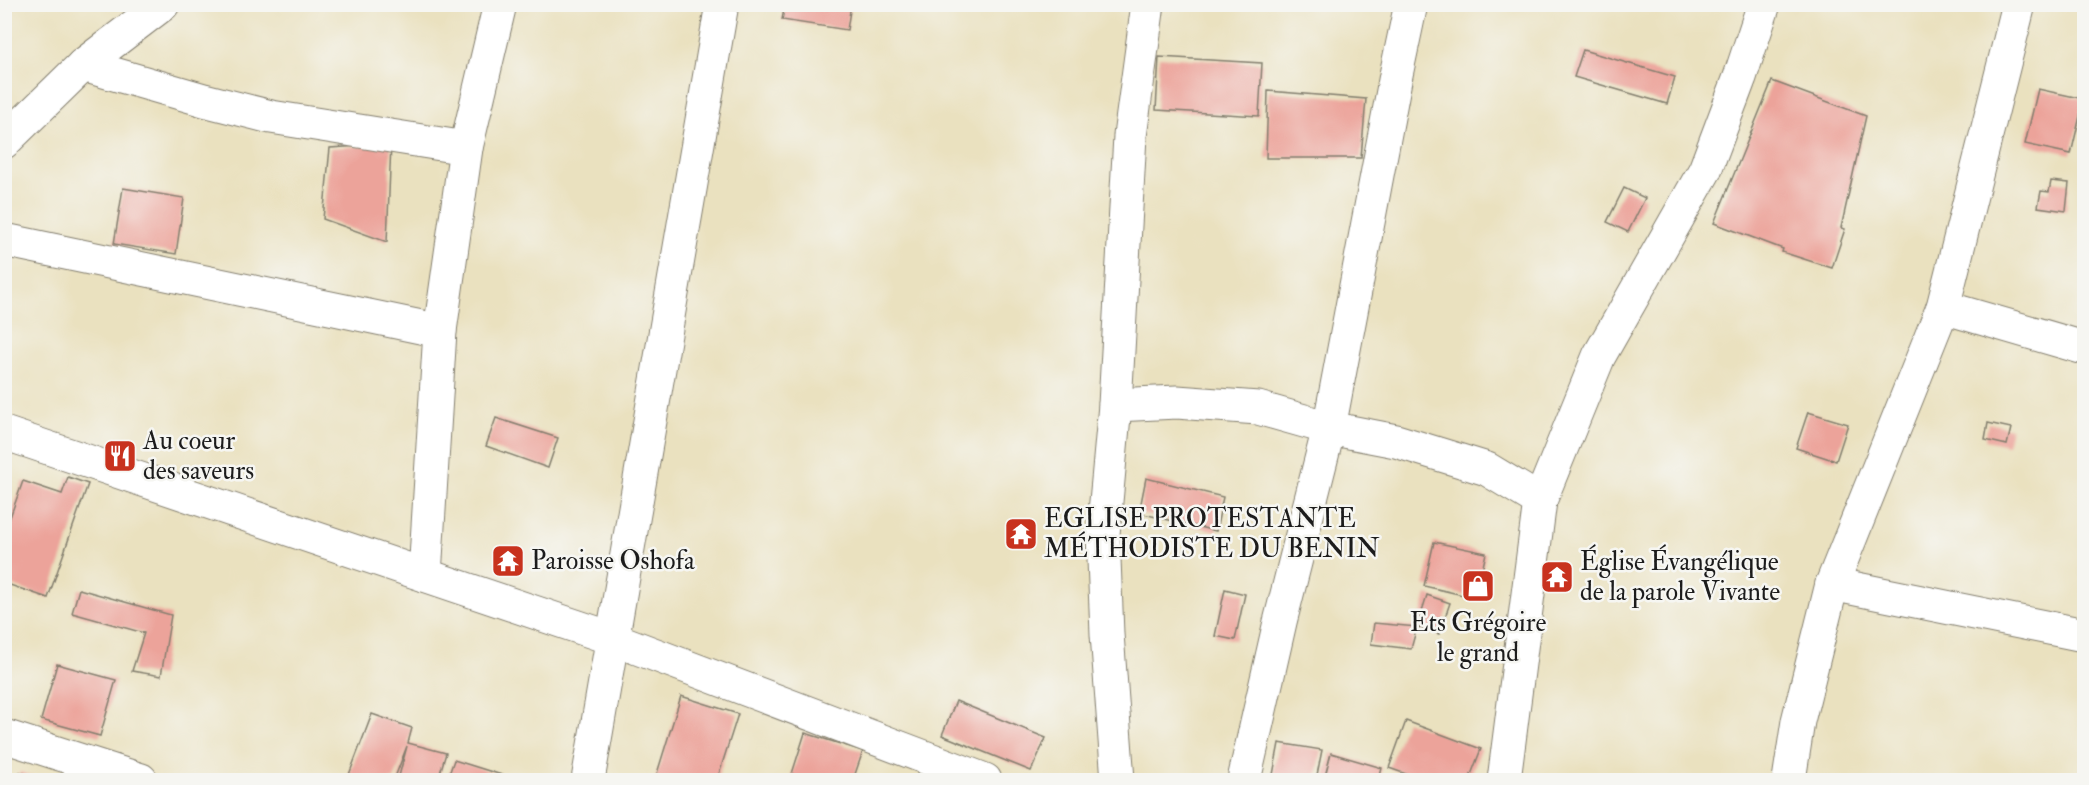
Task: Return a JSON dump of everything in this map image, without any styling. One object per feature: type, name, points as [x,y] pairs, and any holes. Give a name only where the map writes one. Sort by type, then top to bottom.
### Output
[{"type":"street","points":[[4,141],[83,65],[163,4]]},
{"type":"street","points":[[425,575],[440,331],[466,148],[500,4]]},
{"type":"street","points":[[588,780],[722,4]]},
{"type":"street","points":[[1118,780],[1107,634],[1104,534],[1115,405],[1130,136],[1148,4]]},
{"type":"street","points":[[1244,780],[1280,622],[1329,428],[1396,75],[1412,4]]},
{"type":"street","points":[[1504,780],[1540,501],[1599,356],[1705,170],[1740,77],[1764,4]]},
{"type":"street","points":[[1789,780],[1798,722],[1832,584],[1943,308],[2019,4]]},
{"type":"street","points":[[83,65],[271,117],[466,148]]},
{"type":"street","points":[[4,240],[440,331]]},
{"type":"street","points":[[1943,308],[2085,348]]},
{"type":"street","points":[[1115,405],[1176,402],[1258,408],[1329,428],[1396,441],[1487,469],[1540,501]]},
{"type":"street","points":[[4,433],[611,638],[985,780]]},
{"type":"street","points":[[1832,584],[2085,634]]},
{"type":"street","points":[[4,736],[139,780]]},
{"type":"building","points":[[785,4],[851,4],[847,30],[782,20]]},
{"type":"building","points":[[1583,50],[1675,77],[1667,104],[1574,77]]},
{"type":"building","points":[[1159,57],[1262,63],[1259,116],[1156,110]]},
{"type":"building","points":[[1772,81],[1866,116],[1841,228],[1845,229],[1832,268],[1782,252],[1783,249],[1714,223]]},
{"type":"building","points":[[2038,89],[2084,99],[2071,154],[2025,144]]},
{"type":"building","points":[[1268,91],[1366,99],[1361,158],[1266,158]]},
{"type":"building","points":[[391,144],[387,242],[323,219],[330,148]]},
{"type":"building","points":[[2051,181],[2069,183],[2066,211],[2038,207],[2041,191],[2049,192]]},
{"type":"building","points":[[123,188],[184,198],[176,254],[114,244]]},
{"type":"building","points":[[1624,188],[1645,198],[1628,232],[1607,222]]},
{"type":"building","points":[[1808,412],[1848,424],[1836,461],[1796,448]]},
{"type":"building","points":[[496,418],[558,438],[548,468],[486,446]]},
{"type":"building","points":[[1988,423],[2011,428],[2007,445],[1985,440]]},
{"type":"building","points":[[68,477],[88,484],[48,598],[4,583],[4,534],[23,481],[62,494]]},
{"type":"building","points":[[1146,478],[1223,497],[1216,531],[1139,513]]},
{"type":"building","points":[[1434,542],[1486,553],[1476,598],[1424,586]]},
{"type":"building","points":[[79,589],[171,615],[161,676],[132,671],[144,633],[72,613]]},
{"type":"building","points":[[1225,589],[1245,594],[1235,640],[1215,636]]},
{"type":"building","points":[[1427,595],[1450,603],[1439,634],[1417,627]]},
{"type":"building","points":[[1374,623],[1417,627],[1411,649],[1371,644]]},
{"type":"building","points":[[57,664],[116,680],[100,736],[41,720]]},
{"type":"building","points":[[681,696],[738,714],[717,780],[655,780]]},
{"type":"building","points":[[956,701],[1046,738],[1031,771],[942,735]]},
{"type":"building","points":[[372,714],[412,728],[408,743],[446,753],[438,780],[398,780],[407,746],[394,780],[347,780]]},
{"type":"building","points":[[1406,721],[1481,749],[1469,780],[1423,780],[1389,768]]},
{"type":"building","points":[[805,733],[863,751],[853,780],[790,780]]},
{"type":"building","points":[[1279,743],[1322,750],[1316,780],[1272,780]]},
{"type":"building","points":[[1331,753],[1382,768],[1379,780],[1324,780]]},
{"type":"building","points":[[454,760],[505,776],[503,780],[447,780]]},
{"type":"building","points":[[20,772],[43,780],[17,780]]},
{"type":"place","name":"Au coeur des saveurs","points":[[120,456]]},
{"type":"place","name":"EGLISE PROTESTANTE MÉTHODISTE DU BENIN","points":[[1021,534]]},
{"type":"place","name":"Paroisse Oshofa","points":[[508,561]]},
{"type":"place","name":"Église Évangélique de la parole Vivante","points":[[1557,577]]},
{"type":"place","name":"Ets Grégoire le grand","points":[[1478,586]]}]
